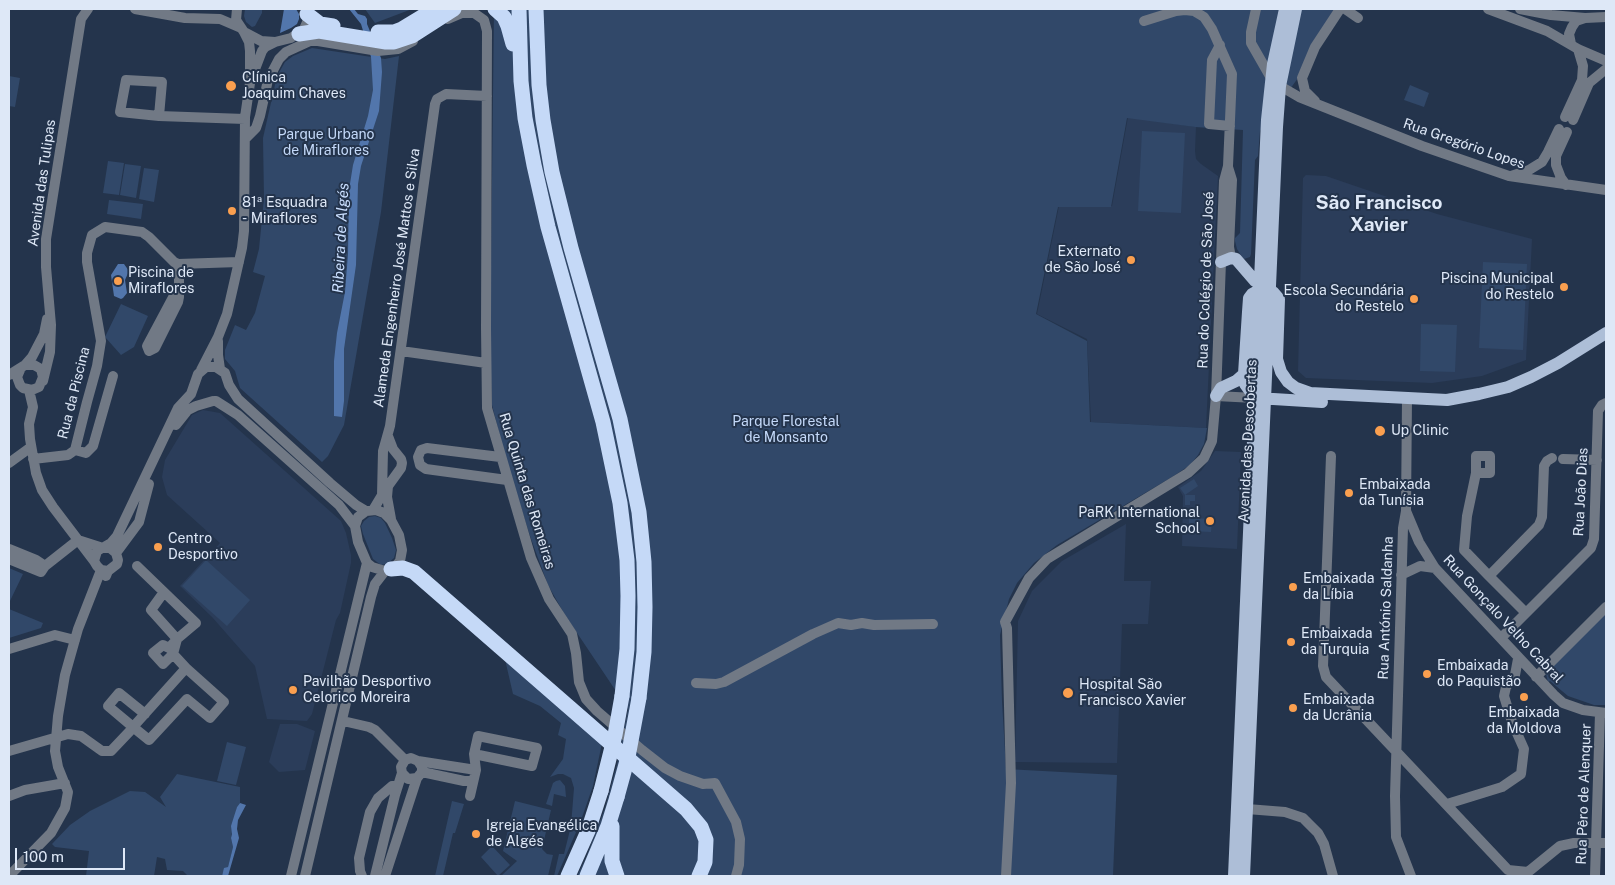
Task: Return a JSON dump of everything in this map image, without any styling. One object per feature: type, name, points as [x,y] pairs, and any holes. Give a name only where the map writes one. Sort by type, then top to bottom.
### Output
[{"type":"highway","points":[[307,12],[320,24],[385,33],[402,29],[435,9]]},
{"type":"highway","points":[[299,34],[319,31],[394,42],[412,36],[454,9]]},
{"type":"highway","points":[[495,9],[504,17],[512,38],[525,118],[544,212],[597,397],[619,494],[625,539],[628,634],[622,696],[615,735],[601,791],[588,831],[568,876]]},
{"type":"highway","points":[[519,9],[520,62],[525,118]]},
{"type":"highway","points":[[536,9],[536,44],[540,92],[552,172],[569,241],[620,419],[639,512],[643,548],[645,599],[644,652],[639,698],[629,750],[617,797],[587,876]]},
{"type":"highway","points":[[388,570],[403,568],[414,572],[686,809],[701,827],[706,840],[705,862],[699,876]]},
{"type":"highway","points":[[612,813],[611,854],[618,876]]},
{"type":"main road","name":"Avenida das Descobertas","points":[[1234,876],[1260,398],[1266,372],[1261,246],[1267,120],[1280,85],[1276,44],[1285,9]]},
{"type":"main road","name":"Avenida das Descobertas","points":[[1244,876],[1264,288],[1280,85],[1296,9]]},
{"type":"main road","points":[[1244,266],[1255,259],[1261,246]]},
{"type":"main road","points":[[1226,260],[1236,259],[1264,288],[1277,295],[1279,304],[1277,359],[1281,372],[1288,382],[1296,388],[1310,393],[1447,400],[1508,387],[1558,363],[1606,334]]},
{"type":"main road","points":[[1264,288],[1252,294],[1248,303],[1244,374],[1245,384],[1260,398],[1387,404],[1407,398]]},
{"type":"main road","points":[[1266,372],[1277,359]]},
{"type":"main road","points":[[1216,396],[1222,388],[1236,381],[1244,374]]},
{"type":"street","name":"Avenida das Tulipas","points":[[78,9],[81,19],[46,239],[45,254],[51,315],[48,366],[29,424],[33,459],[39,483],[47,498],[94,561]]},
{"type":"street","name":"Avenida das Tulipas","points":[[81,19],[88,9]]},
{"type":"street","points":[[138,9],[154,9]]},
{"type":"street","points":[[138,9],[185,18],[220,19],[261,41],[276,42],[299,34],[306,24],[307,12]]},
{"type":"street","points":[[9,559],[40,572],[78,540],[103,548],[110,548],[116,553],[118,560],[112,570],[105,570],[97,566],[94,561],[95,554],[103,548],[117,536],[178,408],[191,394],[194,380],[218,336],[231,300],[240,262],[244,231],[245,119],[250,83],[250,47],[236,20],[237,9]]},
{"type":"street","points":[[1256,9],[1251,32],[1251,43],[1280,85],[1286,88],[1304,74],[1318,42],[1340,9]]},
{"type":"street","points":[[1345,9],[1358,18]]},
{"type":"street","points":[[1488,9],[1547,31],[1606,61]]},
{"type":"street","points":[[1520,9],[1551,15],[1586,18]]},
{"type":"street","name":"Rua do Colégio de São José","points":[[1006,876],[1011,783],[1006,628],[1004,622],[1029,578],[1047,559],[1188,473],[1204,458],[1212,441],[1226,260],[1229,247],[1232,180],[1228,166],[1232,74],[1220,45],[1204,17],[1194,11],[1185,10],[1144,20]]},
{"type":"street","name":"Rua Quinta das Romeiras","points":[[245,139],[256,128],[268,80],[274,67],[279,59],[296,46],[310,41],[318,41],[378,51],[398,49],[450,18],[462,13],[479,16],[486,23],[488,31],[487,408],[500,457],[529,552],[540,580],[552,604],[572,634],[579,682],[586,698],[597,711],[665,768],[680,776],[703,784],[715,783],[736,822],[740,839],[739,865],[736,876]]},
{"type":"street","points":[[1604,15],[1576,21],[1569,34],[1583,66],[1582,80],[1569,117],[1589,83],[1606,69]]},
{"type":"street","points":[[250,83],[262,51],[265,47],[276,42]]},
{"type":"street","points":[[1220,45],[1212,60],[1209,124],[1230,126]]},
{"type":"street","name":"Rua Gregório Lopes","points":[[1304,74],[1302,82],[1305,91],[1313,100],[1319,103]]},
{"type":"street","points":[[159,116],[162,82],[126,80],[120,112],[159,116],[245,119]]},
{"type":"street","name":"Rua Gregório Lopes","points":[[1280,85],[1422,146],[1509,176],[1606,190]]},
{"type":"street","name":"Alameda Engenheiro José Mattos e Silva","points":[[369,510],[382,495],[383,449],[388,436],[435,104],[438,99],[446,94],[487,96]]},
{"type":"street","points":[[1509,176],[1529,170],[1542,162],[1563,131],[1556,156],[1556,165],[1561,178],[1566,184]]},
{"type":"street","points":[[1541,182],[1542,162]]},
{"type":"street","points":[[1541,182],[1556,165]]},
{"type":"street","name":"Rua da Piscina","points":[[33,459],[68,455],[75,450],[100,348],[100,333],[87,262],[87,253],[92,235],[105,227],[142,232],[178,264]]},
{"type":"street","points":[[179,286],[147,346],[149,351],[156,348],[178,302],[179,286],[178,264],[240,262]]},
{"type":"street","points":[[26,389],[20,385],[17,377],[22,367],[40,344],[44,334],[48,294]]},
{"type":"street","points":[[218,336],[220,369]]},
{"type":"street","points":[[400,351],[486,363]]},
{"type":"street","points":[[9,375],[22,367],[34,365],[41,369],[43,373],[42,383],[36,389],[9,387]]},
{"type":"street","points":[[201,370],[212,367],[220,369],[225,373],[229,385],[238,399],[356,505],[384,513],[391,520],[399,535],[402,550],[400,561],[388,570],[375,584],[305,876]]},
{"type":"street","name":"Rua da Piscina","points":[[75,450],[86,453],[93,446],[113,376]]},
{"type":"street","points":[[194,384],[198,396],[207,401],[215,401],[238,415],[339,505],[354,526],[358,542],[367,563],[372,568],[388,570]]},
{"type":"street","points":[[116,553],[139,522],[150,481],[177,422],[188,410],[224,397],[229,385]]},
{"type":"street","name":"Avenida das Tulipas","points":[[26,389],[32,402],[31,417]]},
{"type":"street","points":[[1216,396],[1260,398]]},
{"type":"street","name":"Rua António Saldanha","points":[[1407,398],[1406,511],[1402,528],[1395,796],[1396,837],[1411,876]]},
{"type":"street","name":"Rua João Dias","points":[[1501,638],[1591,548],[1594,539],[1598,411],[1606,403]]},
{"type":"street","points":[[388,436],[393,449],[401,459],[400,468],[390,482],[387,492],[391,520]]},
{"type":"street","points":[[9,463],[31,447]]},
{"type":"street","points":[[500,457],[427,448],[421,450],[418,458],[422,467],[426,469],[507,480]]},
{"type":"street","points":[[1331,456],[1323,666],[1326,677],[1510,873],[1527,874],[1560,846],[1574,843],[1601,843]]},
{"type":"street","points":[[1489,576],[1539,525],[1542,517],[1544,466],[1552,458]]},
{"type":"street","points":[[1563,459],[1596,460]]},
{"type":"street","points":[[383,467],[385,471],[396,473]]},
{"type":"street","points":[[1476,473],[1467,516],[1464,550],[1526,613]]},
{"type":"street","points":[[354,526],[358,517],[369,510]]},
{"type":"street","name":"Rua Gonçalo Velho Cabral","points":[[1406,511],[1419,542],[1434,568],[1501,638],[1518,659],[1564,703],[1583,710],[1603,713]]},
{"type":"street","points":[[9,550],[36,560],[45,566]]},
{"type":"street","points":[[291,876],[367,563]]},
{"type":"street","points":[[137,566],[196,623],[177,639],[169,648],[163,645],[153,653],[163,664],[173,654],[177,639]]},
{"type":"street","points":[[1401,575],[1420,566],[1434,568]]},
{"type":"street","points":[[9,876],[56,828],[67,803],[68,792],[56,759],[56,737],[64,684],[75,640],[105,570]]},
{"type":"street","points":[[64,684],[105,570]]},
{"type":"street","points":[[164,592],[151,610],[177,639]]},
{"type":"street","points":[[1515,675],[1533,674],[1606,607]]},
{"type":"street","points":[[696,683],[716,684],[724,682],[812,634],[838,623],[852,625],[862,623],[874,625],[933,624]]},
{"type":"street","points":[[9,649],[55,635],[75,640]]},
{"type":"street","points":[[144,714],[119,693],[108,706],[149,740],[187,699],[210,718],[224,702],[173,654]]},
{"type":"street","points":[[1447,804],[1502,787],[1521,774],[1524,749],[1512,722],[1504,696],[1506,687],[1515,675],[1518,659]]},
{"type":"street","points":[[344,660],[357,663]]},
{"type":"street","points":[[9,751],[68,734],[85,738],[98,750],[111,751],[186,668]]},
{"type":"street","points":[[338,683],[351,687]]},
{"type":"street","name":"Rua Pêro de Alenquer","points":[[1595,876],[1601,843],[1603,713]]},
{"type":"street","points":[[343,721],[375,730],[405,760]]},
{"type":"street","points":[[470,796],[476,770],[474,754],[478,736],[537,748],[532,766],[474,754]]},
{"type":"street","points":[[375,876],[397,786],[402,773],[401,767],[405,760],[411,758],[418,761],[476,770]]},
{"type":"street","points":[[386,876],[422,767],[418,761]]},
{"type":"street","points":[[402,773],[408,779],[419,775],[474,781]]},
{"type":"street","points":[[1395,796],[1400,779],[1404,776],[1411,775],[1427,783]]},
{"type":"street","points":[[9,796],[25,790],[65,783]]},
{"type":"street","points":[[362,876],[359,858],[370,812],[378,798],[392,786],[397,786]]},
{"type":"street","points":[[1247,809],[1285,812],[1303,818],[1318,833],[1324,844],[1333,876]]},
{"type":"shaded area","points":[[284,9],[296,9],[299,19],[297,24],[280,33]]},
{"type":"shaded area","points":[[349,9],[354,9],[358,14],[365,16],[367,19],[367,24],[381,58],[382,72],[379,111],[361,166],[358,184],[356,265],[344,349],[344,401],[342,417],[334,416],[334,361],[345,292],[348,254],[349,190],[353,165],[368,116],[373,90],[371,57],[361,24]]},
{"type":"shaded area","name":"Externato de São José","points":[[1128,117],[1196,127],[1196,159],[1218,176],[1206,428],[1091,422],[1087,339],[1037,314],[1059,206],[1112,206]]},
{"type":"shaded area","name":"Escola Secundária do Restelo","points":[[1306,175],[1326,176],[1437,214],[1532,239],[1526,360],[1482,376],[1432,383],[1306,378],[1298,371],[1303,178]]},
{"type":"shaded area","name":"Piscina de Miraflores","points":[[118,264],[124,264],[129,271],[125,280],[127,293],[121,299],[114,296],[111,275]]},
{"type":"shaded area","points":[[203,410],[220,413],[341,521],[346,533],[351,563],[340,613],[336,620],[312,714],[307,721],[267,719],[255,666],[212,617],[180,586],[220,543],[167,495],[162,477],[165,460],[192,415]]},
{"type":"shaded area","name":"PaRK International School","points":[[1215,451],[1241,452],[1237,549],[1182,546],[1183,496],[1178,487],[1201,471]]},
{"type":"shaded area","name":"Hospital São Francisco Xavier","points":[[1126,524],[1124,581],[1151,581],[1148,624],[1122,624],[1117,763],[1015,762],[1018,621],[1032,591],[1062,561]]},
{"type":"shaded area","points":[[280,724],[297,724],[315,731],[305,770],[279,772],[269,762]]},
{"type":"shaded area","points":[[240,803],[246,805],[238,820],[239,838],[228,876],[222,876],[224,868],[228,867],[233,847],[231,826]]},
{"type":"green space","points":[[245,9],[262,9],[262,13],[255,26],[252,27],[246,22],[244,16]]},
{"type":"green space","points":[[365,9],[412,9],[375,23]]},
{"type":"green space","name":"Parque Florestal de Monsanto","points":[[494,9],[1340,9],[1308,64],[1260,131],[1258,156],[1255,160],[1250,257],[1244,259],[1242,257],[1235,241],[1235,238],[1240,233],[1243,130],[1195,127],[1127,118],[1111,207],[1058,207],[1036,314],[1087,341],[1090,422],[1207,428],[1204,444],[1190,465],[1057,545],[1034,563],[1017,583],[1009,599],[1000,635],[1006,769],[1117,775],[1113,876],[577,876],[605,808],[617,764],[628,709],[565,615],[548,585],[507,464],[492,405],[490,352]]},
{"type":"green space","name":"Parque Urbano de Miraflores","points":[[312,48],[385,59],[399,56],[381,212],[344,425],[328,456],[322,462],[240,388],[235,371],[225,359],[225,350],[235,325],[246,330],[255,313],[265,276],[253,272],[259,249],[264,198],[263,138],[277,76],[285,62],[293,56]]},
{"type":"green space","points":[[9,76],[20,78],[15,107],[9,106]]},
{"type":"green space","points":[[1410,85],[1429,93],[1424,107],[1404,100]]},
{"type":"green space","points":[[1142,131],[1185,133],[1181,213],[1138,211]]},
{"type":"green space","points":[[108,161],[124,163],[119,195],[103,193]]},
{"type":"green space","points":[[125,164],[141,166],[136,198],[120,195]]},
{"type":"green space","points":[[144,168],[159,170],[154,202],[139,199]]},
{"type":"green space","points":[[109,200],[143,204],[141,219],[107,214]]},
{"type":"green space","points":[[1483,262],[1527,264],[1523,350],[1479,348]]},
{"type":"green space","points":[[121,304],[148,316],[134,347],[121,355],[105,337]]},
{"type":"green space","points":[[1421,324],[1457,325],[1455,372],[1420,371]]},
{"type":"green space","points":[[1194,479],[1198,486],[1185,495],[1180,488]]},
{"type":"green space","points":[[1185,495],[1195,495],[1195,501],[1190,501],[1190,505],[1185,505]]},
{"type":"green space","points":[[369,517],[381,518],[385,523],[396,550],[394,558],[387,564],[381,565],[373,559],[361,526]]},
{"type":"green space","points":[[1189,518],[1212,519],[1211,532],[1189,531]]},
{"type":"green space","points":[[206,560],[250,600],[227,626],[182,586]]},
{"type":"green space","points":[[9,568],[23,574],[9,603]]},
{"type":"green space","points":[[9,609],[43,623],[41,628],[9,638]]},
{"type":"green space","points":[[1606,612],[1606,705],[1594,705],[1568,696],[1550,681],[1548,682],[1546,674]]},
{"type":"green space","points":[[504,655],[602,743],[593,786],[580,823],[557,876],[554,876],[559,854],[564,854],[571,826],[574,788],[571,778],[563,774],[550,777],[563,759],[566,739],[558,735],[561,723],[540,706],[513,694]]},
{"type":"green space","points":[[227,742],[246,747],[236,785],[217,781]]},
{"type":"green space","points":[[177,774],[240,787],[240,803],[237,807],[231,838],[233,847],[228,867],[222,876],[188,876],[183,871],[167,870],[165,859],[157,857],[154,876],[86,876],[89,851],[55,847],[52,844],[70,825],[90,811],[130,791],[145,792],[166,807],[160,797]]},
{"type":"green space","points":[[560,780],[565,786],[566,797],[554,794],[552,806],[546,804],[553,783]]},
{"type":"green space","points":[[452,801],[464,804],[455,833],[453,833],[443,876],[435,876]]},
{"type":"green space","points":[[515,801],[551,810],[542,849],[547,854],[553,855],[548,876],[501,876],[517,861],[503,851]]},
{"type":"green space","points":[[492,846],[510,865],[498,876],[481,857]]},
{"type":"place","name":"Clínica Joaquim Chaves","points":[[231,86]]},
{"type":"place","name":"81ª Esquadra - Miraflores","points":[[232,211]]},
{"type":"place","name":"Externato de São José","points":[[1131,260]]},
{"type":"place","name":"Piscina de Miraflores","points":[[118,281]]},
{"type":"place","name":"Piscina Municipal do Restelo","points":[[1564,287]]},
{"type":"place","name":"Escola Secundária do Restelo","points":[[1414,299]]},
{"type":"place","name":"Up Clinic","points":[[1380,431]]},
{"type":"place","name":"Embaixada da Tunísia","points":[[1349,493]]},
{"type":"place","name":"PaRK International School","points":[[1210,521]]},
{"type":"place","name":"Centro Desportivo","points":[[158,547]]},
{"type":"place","name":"Embaixada da Líbia","points":[[1293,587]]},
{"type":"place","name":"Embaixada da Turquia","points":[[1291,642]]},
{"type":"place","name":"Embaixada do Paquistão","points":[[1427,674]]},
{"type":"place","name":"Pavilhão Desportivo Celorico Moreira","points":[[293,690]]},
{"type":"place","name":"Hospital São Francisco Xavier","points":[[1068,693]]},
{"type":"place","name":"Embaixada da Moldova","points":[[1524,697]]},
{"type":"place","name":"Embaixada da Ucrânia","points":[[1293,708]]},
{"type":"place","name":"Igreja Evangélica de Algés","points":[[476,834]]},
{"type":"district","name":"São Francisco Xavier","points":[[1379,214]]},
{"type":"water label","name":"Ribeira de Algés","points":[[341,238]]}]
